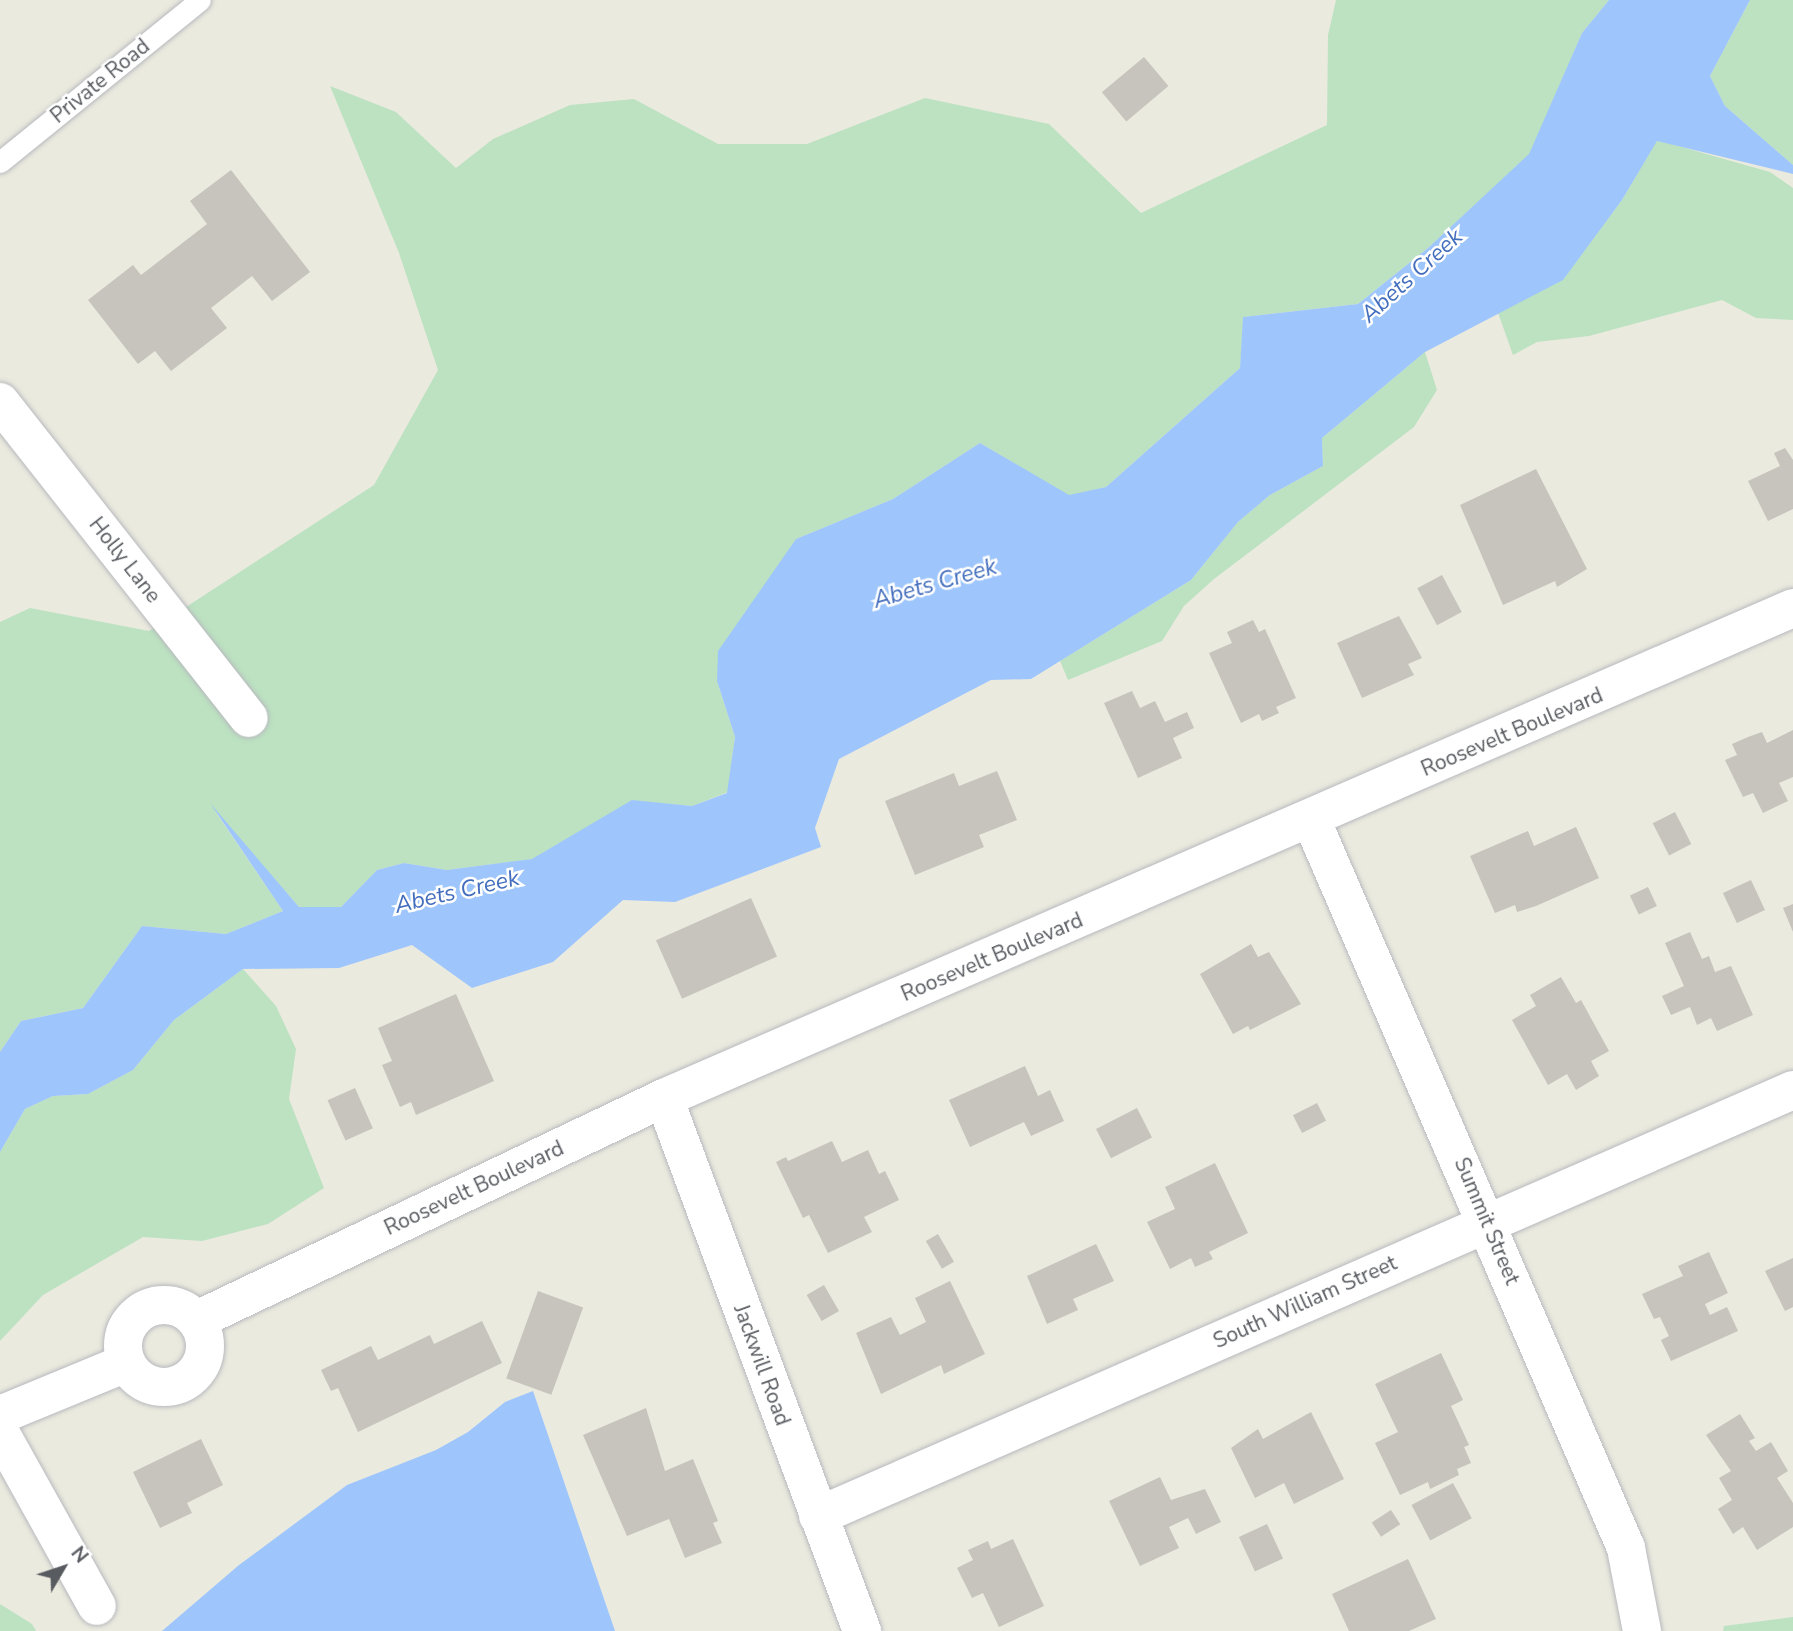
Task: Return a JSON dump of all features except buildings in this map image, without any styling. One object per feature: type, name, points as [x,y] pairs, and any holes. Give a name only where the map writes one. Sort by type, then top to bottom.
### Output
[{"type":"street","name":"Holly Lane","points":[[0,402],[249,718]]},
{"type":"street","name":"Roosevelt Boulevard","points":[[197,1320],[664,1098],[1793,608]]},
{"type":"street","name":"Summit Street","points":[[1311,819],[1488,1222],[1626,1548],[1642,1631]]},
{"type":"street","name":"South William Street","points":[[818,1516],[1793,1090]]},
{"type":"street","name":"Jackwill Road","points":[[664,1098],[862,1631]]},
{"type":"street","points":[[161,1304],[181,1308],[197,1320],[205,1353],[198,1370],[185,1381],[169,1387],[151,1386],[136,1377],[126,1363],[121,1344],[127,1324],[142,1310],[161,1304]]},
{"type":"street","points":[[0,1415],[126,1363]]},
{"type":"street","points":[[0,1432],[97,1606]]},
{"type":"lane","name":"Private Road","points":[[0,162],[200,0]]},
{"type":"green space","points":[[1336,0],[1609,0],[1582,33],[1530,154],[1428,248],[1358,304],[1244,317],[1240,368],[1106,487],[1069,496],[980,443],[893,499],[796,539],[763,590],[717,681],[735,737],[728,792],[692,806],[632,801],[533,859],[447,870],[404,863],[377,870],[341,907],[299,907],[215,811],[283,911],[226,934],[142,926],[83,1008],[21,1021],[0,1052],[0,622],[30,608],[149,631],[374,485],[438,370],[399,253],[330,86],[396,112],[456,168],[493,139],[570,105],[634,99],[718,144],[807,144],[925,98],[1049,124],[1141,213],[1327,125],[1328,35]]},
{"type":"green space","points":[[1750,0],[1793,0],[1793,165],[1725,106],[1710,76]]},
{"type":"green space","points":[[1657,140],[1770,172],[1793,188],[1793,320],[1756,318],[1722,300],[1589,336],[1537,342],[1513,355],[1498,313],[1563,279],[1622,200]]},
{"type":"green space","points":[[1425,352],[1437,390],[1414,427],[1214,579],[1184,606],[1162,641],[1068,680],[1060,661],[1191,580],[1238,522],[1270,495],[1323,466],[1322,438]]},
{"type":"green space","points":[[243,969],[276,1006],[296,1049],[289,1099],[324,1188],[268,1224],[202,1241],[143,1237],[43,1295],[0,1341],[0,1152],[25,1109],[53,1096],[88,1094],[133,1070],[174,1020]]},
{"type":"green space","points":[[0,1604],[32,1624],[36,1631],[0,1631]]},
{"type":"green space","points":[[1793,1617],[1793,1631],[1723,1631],[1724,1626]]},
{"type":"water","name":"Abets Creek","points":[[1609,0],[1750,0],[1710,76],[1725,106],[1793,165],[1793,174],[1657,141],[1622,200],[1563,280],[1425,352],[1322,438],[1323,466],[1270,495],[1238,522],[1191,580],[1031,679],[991,680],[839,759],[815,828],[821,847],[675,902],[623,900],[553,962],[472,988],[412,945],[339,968],[243,969],[174,1020],[133,1070],[88,1094],[53,1096],[25,1109],[0,1152],[0,1052],[21,1021],[83,1008],[142,926],[226,934],[283,911],[210,803],[299,907],[341,907],[377,870],[404,863],[447,870],[532,859],[632,800],[692,806],[727,793],[735,737],[717,681],[718,651],[796,539],[893,499],[980,443],[1069,495],[1106,487],[1240,368],[1243,317],[1358,304],[1428,248],[1529,154],[1582,33]]},
{"type":"water","points":[[533,1391],[615,1631],[162,1631],[239,1565],[347,1485],[436,1450],[468,1432],[505,1402]]}]
